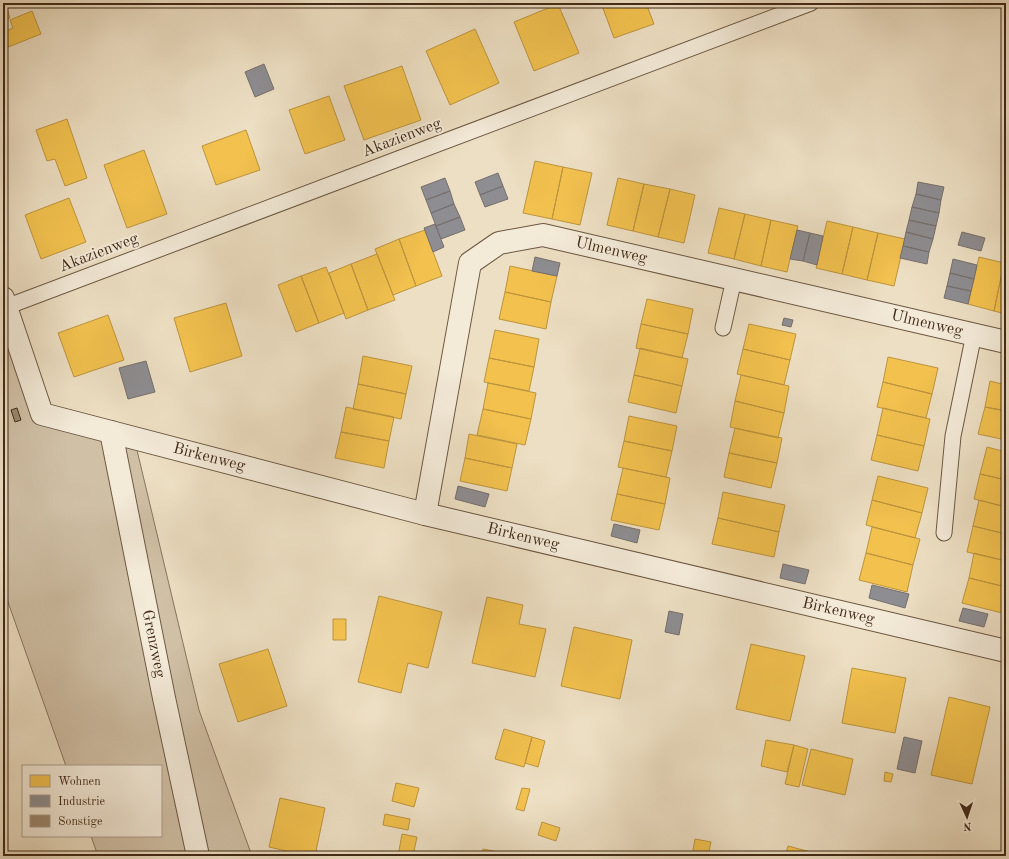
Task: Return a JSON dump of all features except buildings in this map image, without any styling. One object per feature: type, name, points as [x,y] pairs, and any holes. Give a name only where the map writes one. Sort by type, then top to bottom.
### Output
[{"type":"street","name":"Ulmenweg","points":[[425,514],[470,263],[499,243],[543,234],[1006,342]]},
{"type":"street","name":"Birkenweg","points":[[4,302],[42,414],[425,514],[1006,651]]},
{"type":"street","name":"Grenzweg","points":[[111,432],[198,856]]},
{"type":"lane","name":"Akazienweg","points":[[4,302],[811,3]]},
{"type":"lane","points":[[723,328],[734,279]]},
{"type":"lane","points":[[944,533],[953,436],[974,334]]},
{"type":"shaded area","points":[[3,298],[42,414],[136,446],[199,710],[252,856],[98,856],[91,837],[162,837],[162,765],[66,765],[3,588]]}]
